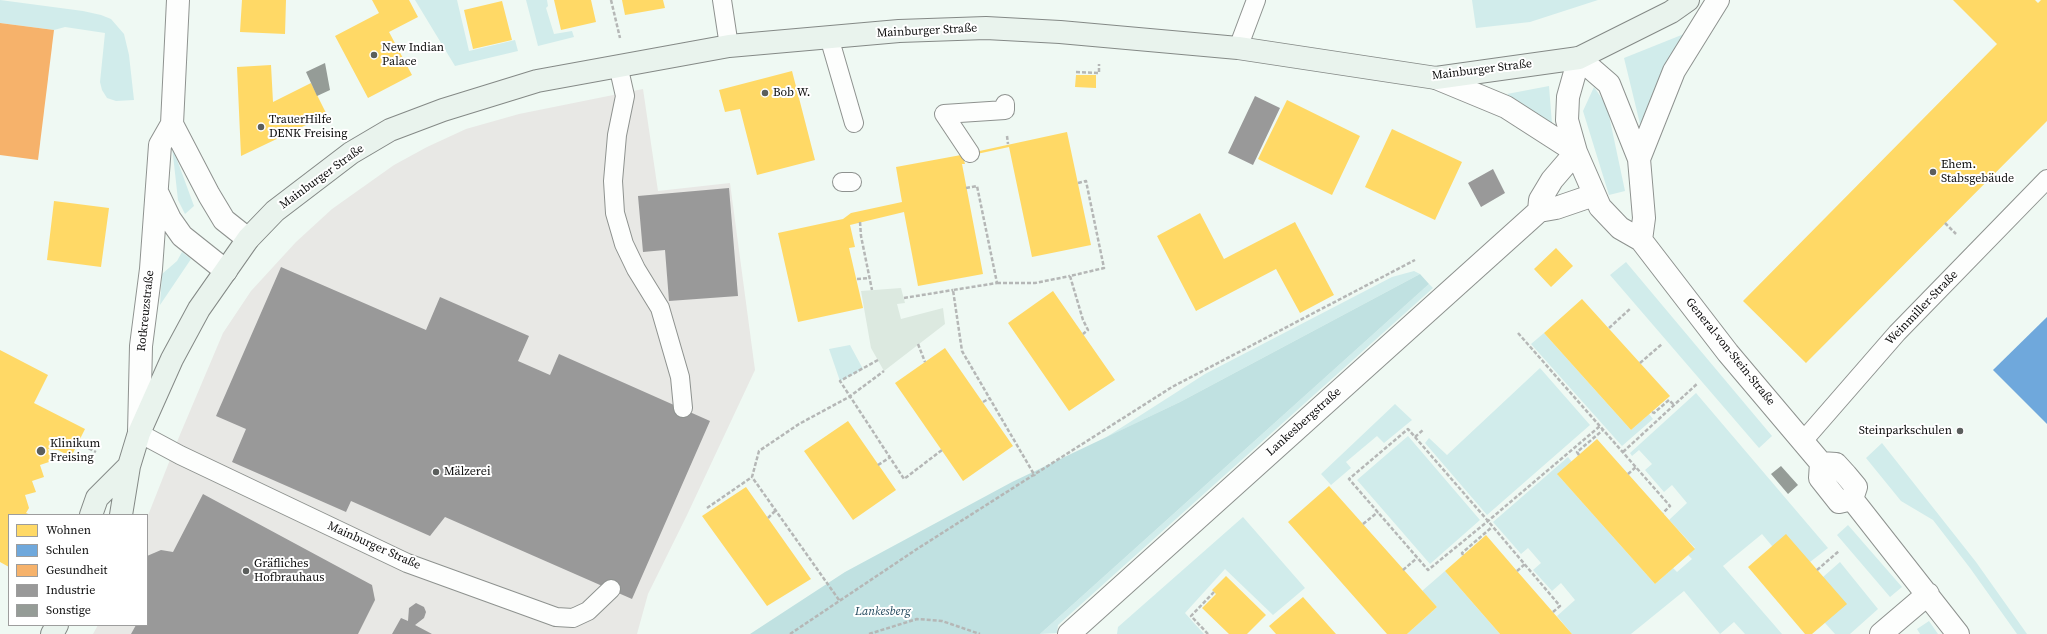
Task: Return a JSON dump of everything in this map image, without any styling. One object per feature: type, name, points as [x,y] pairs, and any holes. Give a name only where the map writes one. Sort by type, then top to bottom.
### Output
[{"type":"main road","name":"Mainburger Straße","points":[[121,514],[129,466],[139,433],[172,359],[199,309],[248,239],[275,211],[312,181],[351,153],[390,130],[444,110],[537,81],[618,65],[729,46],[899,31],[986,28],[1060,32],[1238,48],[1436,78],[1579,58],[1672,12],[1688,0]]},
{"type":"main road","name":"Mainburger Straße","points":[[91,514],[98,498],[129,466]]},
{"type":"street","name":"Rotkreuzstraße","points":[[139,433],[141,346],[151,269],[160,145],[172,124],[178,0]]},
{"type":"street","points":[[1639,159],[1674,71],[1718,0]]},
{"type":"street","points":[[1579,58],[1609,84],[1639,159],[1644,218],[1641,240]]},
{"type":"street","name":"General-von-Stein-Straße","points":[[1579,58],[1568,97],[1567,120],[1576,152],[1594,195],[1607,216],[1620,228],[1641,240],[1728,353],[1821,463],[1836,464],[1846,475],[1856,487],[1852,499],[1958,634]]},
{"type":"street","points":[[1436,78],[1506,107],[1576,152],[1552,180],[1540,200],[1539,211],[1556,208],[1594,195]]},
{"type":"street","points":[[172,124],[209,195],[224,220],[248,239]]},
{"type":"street","name":"Rotkreuzstraße","points":[[157,190],[170,219],[182,236],[226,271]]},
{"type":"street","name":"Lankesbergstraße","points":[[1069,634],[1539,211]]},
{"type":"street","points":[[1881,634],[1928,594]]},
{"type":"lane","points":[[722,0],[729,46]]},
{"type":"lane","points":[[1238,48],[1256,0]]},
{"type":"lane","points":[[829,37],[854,123]]},
{"type":"lane","points":[[618,65],[625,96],[617,135],[613,181],[615,213],[624,244],[636,269],[660,308],[680,377],[683,408]]},
{"type":"lane","points":[[970,153],[944,114],[1005,110],[1005,104]]},
{"type":"lane","name":"Weinmiller-Straße","points":[[1803,441],[1897,333],[2047,180]]},
{"type":"lane","name":"Mainburger Straße","points":[[139,433],[180,455],[407,563],[556,617],[573,618],[588,611],[611,589]]},
{"type":"path","points":[[611,0],[620,42]]},
{"type":"path","points":[[1076,72],[1099,73],[1100,64]]},
{"type":"path","points":[[904,298],[997,283],[1035,283],[1104,268],[1086,181],[1078,183]]},
{"type":"path","points":[[966,188],[977,186],[997,283]]},
{"type":"path","points":[[860,222],[872,290]]},
{"type":"path","points":[[1945,223],[1957,235]]},
{"type":"path","points":[[790,634],[916,549],[1035,476],[1172,387],[1414,260]]},
{"type":"path","points":[[1070,276],[1082,320],[1088,330],[1083,334]]},
{"type":"path","points":[[856,280],[870,278]]},
{"type":"path","points":[[953,290],[962,351],[1035,476]]},
{"type":"path","points":[[1609,328],[1631,308]]},
{"type":"path","points":[[1518,333],[1670,506],[1663,513]]},
{"type":"path","points":[[918,344],[925,362]]},
{"type":"path","points":[[1640,363],[1662,344]]},
{"type":"path","points":[[878,360],[840,381],[889,458],[904,479],[942,450]]},
{"type":"path","points":[[707,508],[752,477],[759,452],[799,424],[849,396],[884,371]]},
{"type":"path","points":[[1623,452],[1698,383]]},
{"type":"path","points":[[983,402],[990,398]]},
{"type":"path","points":[[1652,412],[1654,413],[1669,400],[1674,405]]},
{"type":"path","points":[[1553,612],[1560,606],[1525,564],[1492,527],[1488,521],[1408,429],[1349,479],[1428,570],[1488,521],[1600,426]]},
{"type":"path","points":[[1415,437],[1423,430]]},
{"type":"path","points":[[1580,455],[1577,452],[1603,430]]},
{"type":"path","points":[[78,443],[96,452]]},
{"type":"path","points":[[878,465],[889,458]]},
{"type":"path","points":[[1628,474],[1636,467]]},
{"type":"path","points":[[752,477],[839,600]]},
{"type":"path","points":[[768,518],[775,511]]},
{"type":"path","points":[[1363,524],[1378,512]]},
{"type":"path","points":[[1463,555],[1462,553],[1492,527]]},
{"type":"path","points":[[1817,570],[1840,551]]},
{"type":"path","points":[[1403,570],[1417,558]]},
{"type":"path","points":[[1517,571],[1525,564]]},
{"type":"path","points":[[1208,634],[1191,616],[1214,592]]},
{"type":"path","points":[[869,634],[917,619],[942,621],[980,634]]},
{"type":"shaded area","points":[[0,0],[83,11],[111,19],[124,34],[129,55],[134,100],[116,101],[107,98],[102,90],[100,82],[105,33],[65,27],[54,30],[0,23]]},
{"type":"shaded area","points":[[415,0],[457,0],[469,51],[515,40],[518,51],[455,66]]},
{"type":"shaded area","points":[[526,0],[547,0],[548,6],[546,8],[554,34],[572,31],[574,37],[538,46]]},
{"type":"shaded area","points":[[1472,0],[1598,0],[1530,22],[1476,28]]},
{"type":"shaded area","points":[[1689,32],[1641,128],[1624,58]]},
{"type":"shaded area","points":[[1549,86],[1552,124],[1507,94]]},
{"type":"shaded area","points":[[1594,87],[1607,106],[1625,191],[1609,195],[1583,111]]},
{"type":"shaded area","points":[[643,89],[658,191],[730,183],[755,370],[648,594],[637,634],[93,634],[97,626],[148,626],[148,515],[223,333],[251,291],[296,242],[332,209],[394,165],[427,147],[466,129],[519,114]]},
{"type":"shaded area","points":[[172,146],[194,206],[185,214],[178,200]]},
{"type":"shaded area","points":[[182,252],[191,259],[160,305],[162,274],[177,261]]},
{"type":"shaded area","points":[[1626,262],[1772,436],[1759,448],[1610,275]]},
{"type":"shaded area","points":[[1414,271],[1420,274],[1180,402],[1105,438],[1205,374],[1392,277]]},
{"type":"shaded area","points":[[1429,284],[1433,288],[1058,625],[1057,633],[1040,634]]},
{"type":"shaded area","points":[[901,288],[905,303],[897,304],[901,319],[943,308],[945,324],[884,371],[871,348],[861,291]]},
{"type":"shaded area","points":[[1544,333],[1631,430],[1649,414],[1653,419],[1622,446],[1531,344]]},
{"type":"shaded area","points":[[850,345],[863,369],[840,381],[829,349]]},
{"type":"shaded area","points":[[1540,368],[1590,425],[1487,515],[1425,443],[1429,438],[1447,455]]},
{"type":"shaded area","points":[[1696,393],[1828,548],[1810,562],[1772,546],[1762,534],[1723,566],[1782,634],[1745,634],[1734,622],[1720,634],[1684,591],[1631,634],[1572,634],[1557,616],[1575,600],[1561,583],[1552,591],[1533,570],[1541,563],[1528,548],[1521,554],[1493,522],[1568,457],[1572,462],[1558,475],[1655,584],[1673,568],[1677,572],[1692,559],[1688,555],[1695,548],[1669,520],[1687,503],[1672,485],[1664,492],[1645,470],[1652,464],[1639,450],[1632,456],[1630,453]]},
{"type":"shaded area","points":[[1395,404],[1412,420],[1384,443],[1377,436],[1346,462],[1351,468],[1331,485],[1321,474]]},
{"type":"shaded area","points":[[1408,436],[1480,520],[1430,564],[1357,480]]},
{"type":"shaded area","points":[[1882,443],[1976,562],[2027,634],[2017,634],[1970,568],[1933,520],[1901,501],[1866,458]]},
{"type":"shaded area","points":[[1243,517],[1305,588],[1273,615],[1225,569],[1185,613],[1204,634],[1117,634],[1118,627]]},
{"type":"shaded area","points":[[1848,525],[1902,587],[1890,597],[1837,535]]},
{"type":"shaded area","points":[[1840,562],[1878,609],[1850,634],[1835,634],[1825,623],[1823,577]]},
{"type":"shaded area","points":[[1445,571],[1500,634],[1407,634],[1437,607],[1422,591]]},
{"type":"shaded area","points":[[1929,621],[1938,634],[1920,634],[1917,629]]},
{"type":"green space","name":"Lankesberg","points":[[1420,274],[1429,284],[1040,634],[750,634],[845,572],[1012,482],[1180,402]]},
{"type":"building: Wohnen","points":[[242,0],[286,0],[285,34],[240,32]]},
{"type":"building: Wohnen","points":[[372,0],[409,0],[418,17],[389,32],[412,75],[368,98],[335,36],[379,13]]},
{"type":"building: Wohnen","points":[[554,0],[591,0],[596,22],[561,30]]},
{"type":"building: Wohnen","points":[[622,0],[663,0],[665,8],[625,15]]},
{"type":"building: Wohnen","name":"Ehem. Stabsgebäude","points":[[1953,0],[2035,0],[2038,3],[2041,0],[2047,0],[2047,121],[1806,363],[1743,301],[1997,44]]},
{"type":"building: Wohnen","points":[[502,1],[512,40],[473,49],[464,10]]},
{"type":"building: Wohnen","points":[[271,65],[273,102],[311,83],[327,115],[241,156],[237,67]]},
{"type":"building: Wohnen","points":[[792,71],[815,160],[757,175],[740,109],[725,112],[719,90]]},
{"type":"building: Wohnen","points":[[1076,75],[1096,75],[1096,88],[1075,87]]},
{"type":"building: Wohnen","points":[[1287,100],[1360,136],[1332,195],[1258,159]]},
{"type":"building: Wohnen","points":[[1392,129],[1462,162],[1435,220],[1365,187]]},
{"type":"building: Wohnen","points":[[1067,132],[1091,245],[1032,257],[1009,147],[963,157],[965,164],[962,164],[983,274],[918,286],[904,212],[850,225],[855,247],[849,248],[863,308],[798,322],[778,233],[843,219],[851,213],[902,202],[896,167],[961,155]]},
{"type":"building: Wohnen","points":[[54,201],[109,208],[101,267],[47,260]]},
{"type":"building: Wohnen","points":[[1200,213],[1224,259],[1295,222],[1334,295],[1300,313],[1276,269],[1196,311],[1157,236]]},
{"type":"building: Wohnen","points":[[1556,248],[1573,266],[1551,287],[1534,269]]},
{"type":"building: Wohnen","points":[[1053,291],[1115,380],[1069,411],[1008,323]]},
{"type":"building: Wohnen","points":[[1582,299],[1670,396],[1631,430],[1544,333]]},
{"type":"building: Wohnen","points":[[945,348],[1013,446],[963,481],[895,383]]},
{"type":"building: Wohnen","points":[[0,350],[48,375],[34,403],[85,429],[71,457],[58,450],[48,449],[52,461],[40,465],[44,477],[32,481],[36,492],[25,495],[29,508],[26,513],[28,514],[8,514],[8,566],[0,562]]},
{"type":"building: Wohnen","points":[[848,421],[896,490],[853,520],[804,451]]},
{"type":"building: Wohnen","points":[[1597,439],[1695,549],[1655,584],[1557,474]]},
{"type":"building: Wohnen","points":[[1329,486],[1437,607],[1407,634],[1387,634],[1288,522]]},
{"type":"building: Wohnen","points":[[746,487],[811,579],[767,606],[702,516]]},
{"type":"building: Wohnen","points":[[1786,534],[1847,604],[1812,634],[1805,634],[1748,567]]},
{"type":"building: Wohnen","points":[[1486,535],[1572,634],[1500,634],[1445,571]]},
{"type":"building: Wohnen","points":[[1226,576],[1266,615],[1247,634],[1229,634],[1202,608],[1216,594],[1212,590]]},
{"type":"building: Wohnen","points":[[1303,597],[1336,634],[1276,634],[1269,626]]},
{"type":"building: Schulen","points":[[2047,317],[2047,424],[1993,370]]},
{"type":"building: Gesundheit","points":[[0,23],[54,30],[38,160],[0,155]]},
{"type":"building: Industrie","points":[[1255,96],[1280,108],[1253,165],[1228,153]]},
{"type":"building: Industrie","points":[[1493,169],[1505,193],[1481,207],[1468,183]]},
{"type":"building: Industrie","points":[[729,188],[738,296],[669,301],[665,250],[643,252],[638,196]]},
{"type":"building: Industrie","points":[[281,267],[426,330],[440,297],[529,336],[518,361],[550,375],[559,354],[710,421],[632,599],[445,517],[430,536],[351,501],[346,512],[232,462],[246,429],[216,416]]},
{"type":"building: Industrie","name":"Gräfliches Hofbrauhaus","points":[[203,494],[372,585],[375,600],[358,634],[131,634],[135,626],[148,626],[148,556],[161,550],[173,552]]},
{"type":"building: Industrie","points":[[416,603],[424,607],[426,612],[424,618],[415,625],[432,634],[392,634],[401,618],[408,621],[409,608]]},
{"type":"building: Sonstige","points":[[325,63],[330,90],[317,96],[306,72]]},
{"type":"building: Sonstige","points":[[1781,466],[1798,485],[1788,494],[1771,474]]},
{"type":"place","name":"New Indian Palace","points":[[374,55]]},
{"type":"place","name":"Bob W.","points":[[765,93]]},
{"type":"place","name":"TrauerHilfe DENK Freising","points":[[261,127]]},
{"type":"place","name":"Ehem. Stabsgebäude","points":[[1933,172]]},
{"type":"place","name":"Steinparkschulen","points":[[1960,431]]},
{"type":"place","name":"Klinikum Freising","points":[[41,451]]},
{"type":"place","name":"Mälzerei","points":[[436,472]]},
{"type":"place","name":"Gräfliches Hofbrauhaus","points":[[246,571]]}]
